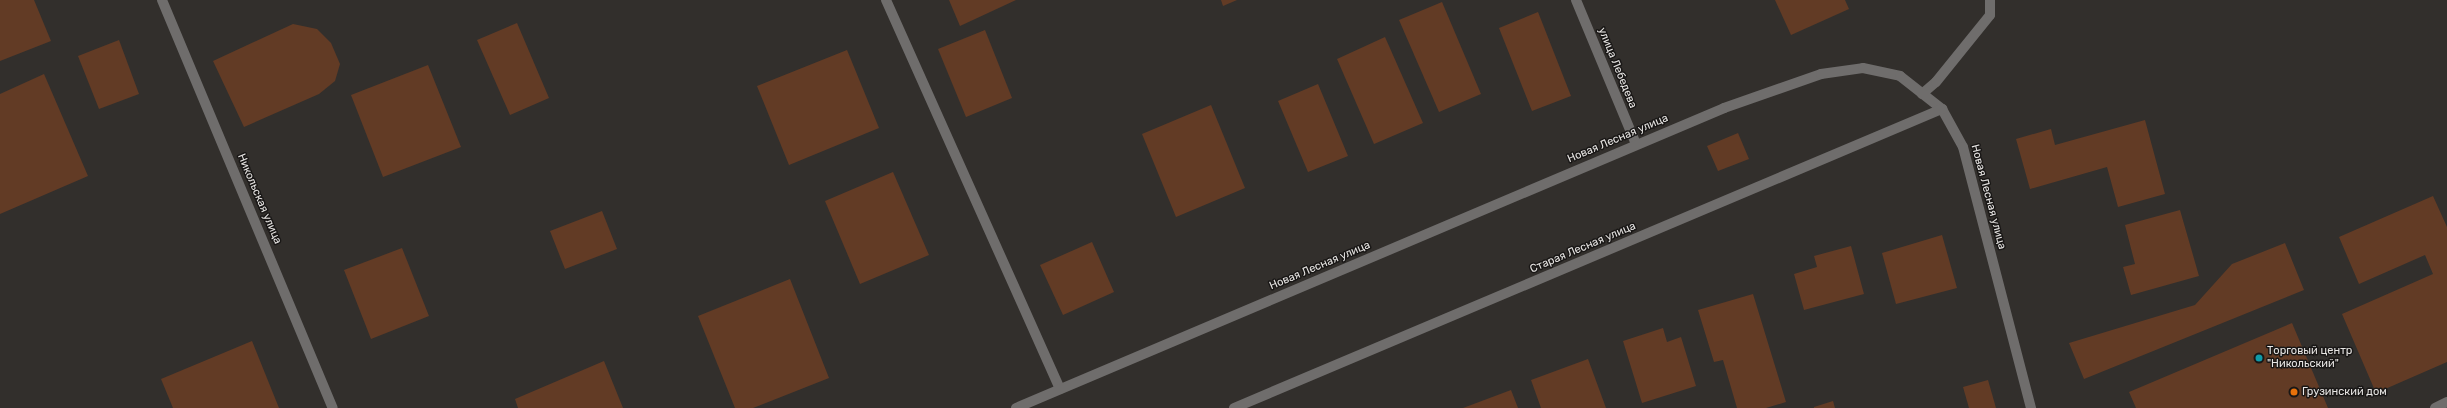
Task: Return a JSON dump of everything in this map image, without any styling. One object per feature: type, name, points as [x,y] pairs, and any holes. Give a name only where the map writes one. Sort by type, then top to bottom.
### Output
[{"type":"street","name":"Никольская улица","points":[[162,0],[333,408]]},
{"type":"street","points":[[886,0],[1060,389]]},
{"type":"street","name":"улица Лебедева","points":[[1576,0],[1636,144]]},
{"type":"street","points":[[1922,94],[1936,82],[1990,15],[1990,0]]},
{"type":"street","name":"Новая Лесная улица","points":[[1016,408],[1724,108],[1821,74],[1863,68],[1900,76],[1942,109],[1964,147],[2031,408]]},
{"type":"street","name":"Старая Лесная улица","points":[[1234,408],[1942,109]]},
{"type":"street","points":[[2435,408],[2447,402]]},
{"type":"building","points":[[0,0],[34,0],[51,41],[0,61]]},
{"type":"building","points":[[949,0],[1016,0],[960,26]]},
{"type":"building","points":[[1221,0],[1237,0],[1223,6]]},
{"type":"building","points":[[1775,0],[1845,0],[1849,9],[1791,35]]},
{"type":"building","points":[[1442,2],[1481,94],[1439,112],[1399,20]]},
{"type":"building","points":[[1538,12],[1571,96],[1532,111],[1499,28]]},
{"type":"building","points":[[517,23],[549,98],[510,115],[477,40]]},
{"type":"building","points":[[293,24],[317,29],[331,43],[340,64],[335,81],[319,94],[244,127],[213,61]]},
{"type":"building","points":[[985,30],[1012,98],[966,117],[938,49]]},
{"type":"building","points":[[1385,37],[1423,123],[1374,144],[1337,59]]},
{"type":"building","points":[[119,40],[139,94],[99,109],[78,56]]},
{"type":"building","points":[[847,50],[879,128],[789,165],[757,86]]},
{"type":"building","points":[[428,65],[461,147],[383,177],[351,95]]},
{"type":"building","points":[[44,74],[88,176],[0,214],[0,94]]},
{"type":"building","points":[[1318,84],[1348,156],[1308,172],[1278,101]]},
{"type":"building","points":[[1211,105],[1245,188],[1176,217],[1142,134]]},
{"type":"building","points":[[2145,120],[2165,194],[2118,207],[2107,167],[2030,189],[2016,139],[2051,129],[2055,145]]},
{"type":"building","points":[[1738,133],[1749,159],[1718,171],[1707,146]]},
{"type":"building","points":[[893,172],[929,255],[860,284],[825,201]]},
{"type":"building","points":[[2433,196],[2447,227],[2447,362],[2376,393],[2342,314],[2433,274],[2425,255],[2359,284],[2339,237]]},
{"type":"building","points":[[2180,210],[2199,276],[2131,295],[2123,267],[2135,264],[2125,225]]},
{"type":"building","points":[[602,211],[617,249],[565,269],[550,231]]},
{"type":"building","points":[[1942,235],[1957,288],[1896,304],[1882,253]]},
{"type":"building","points":[[1092,242],[1114,292],[1063,315],[1040,265]]},
{"type":"building","points":[[2285,243],[2304,290],[2084,379],[2069,343],[2195,305],[2232,264]]},
{"type":"building","points":[[1851,246],[1864,294],[1804,310],[1794,274],[1817,267],[1814,256]]},
{"type":"building","points":[[402,248],[429,316],[371,339],[344,270]]},
{"type":"building","points":[[790,279],[829,378],[753,408],[735,408],[698,316]]},
{"type":"building","points":[[1753,294],[1786,402],[1766,408],[1737,408],[1723,360],[1714,362],[1698,310]]},
{"type":"building","name":"Торговый центр \"Никольский\"","points":[[2292,323],[2328,408],[2136,408],[2129,392]]},
{"type":"building","points":[[1663,328],[1667,342],[1681,337],[1696,386],[1642,403],[1623,341]]},
{"type":"building","points":[[252,341],[279,408],[173,408],[161,379]]},
{"type":"building","points":[[1588,359],[1606,408],[1541,408],[1531,380]]},
{"type":"building","points":[[604,361],[623,408],[518,408],[515,399]]},
{"type":"building","points":[[1988,380],[1996,408],[1969,408],[1963,387]]},
{"type":"building","points":[[1511,390],[1518,408],[1463,408]]},
{"type":"building","points":[[1833,401],[1835,408],[1814,408],[1814,407]]},
{"type":"place","name":"Торговый центр \"Никольский\"","points":[[2259,358]]},
{"type":"place","name":"Грузинский дом","points":[[2294,392]]}]
